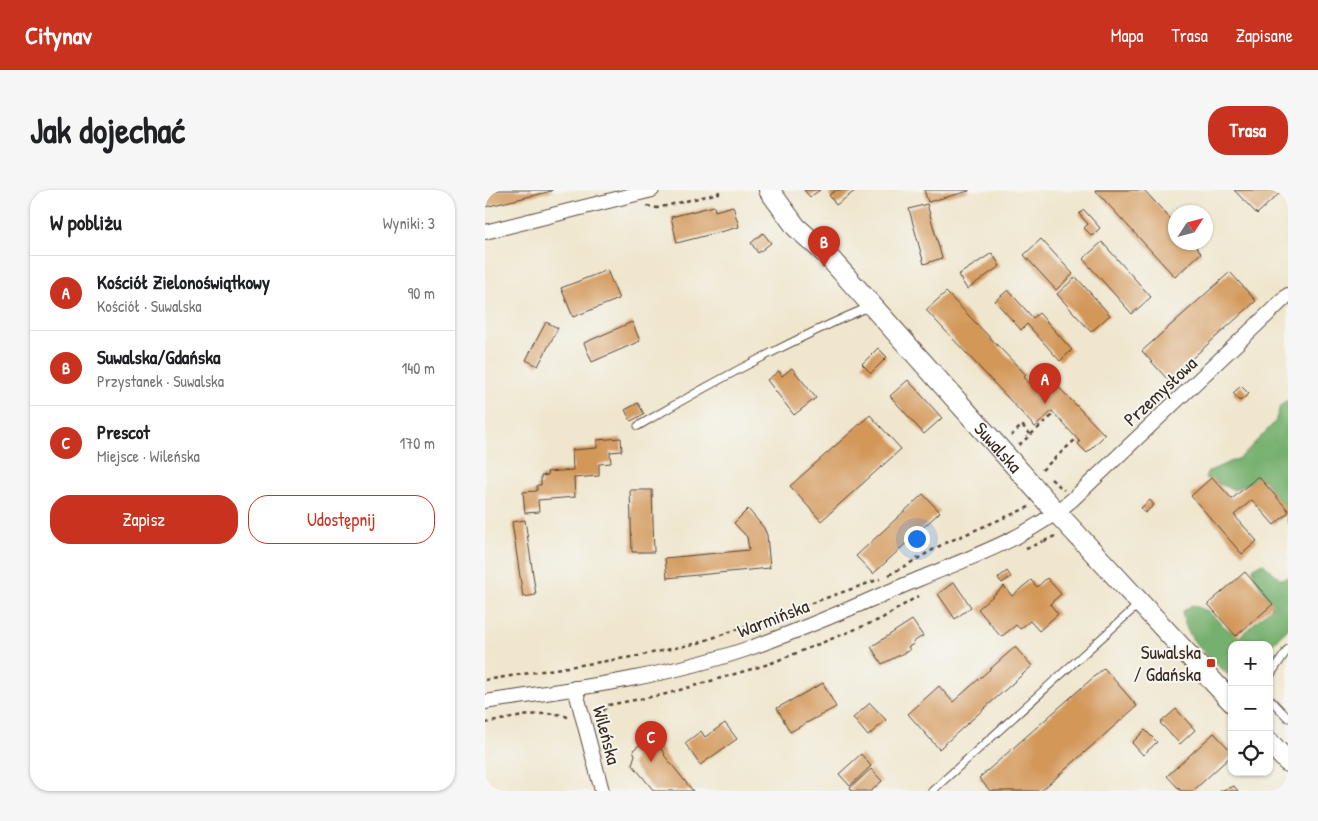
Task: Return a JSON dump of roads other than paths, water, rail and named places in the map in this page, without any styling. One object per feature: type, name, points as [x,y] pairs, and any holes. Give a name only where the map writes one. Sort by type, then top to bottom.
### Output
[{"type":"street","points":[[485,232],[652,190]]},
{"type":"street","name":"Suwalska","points":[[769,190],[796,227],[825,254],[872,305],[1057,513],[1228,698]]},
{"type":"street","name":"Przemysłowa","points":[[1057,513],[1288,295]]},
{"type":"street","name":"Warmińska","points":[[485,702],[575,688],[676,669],[746,650],[975,555],[1057,513]]},
{"type":"street","name":"Wileńska","points":[[575,688],[602,791]]},
{"type":"street","points":[[1273,746],[1288,762]]},
{"type":"lane","points":[[638,426],[744,366],[827,324],[872,305]]},
{"type":"lane","points":[[932,791],[1140,603]]},
{"type":"lane","points":[[1273,671],[1288,649]]},
{"type":"lane","points":[[1273,702],[1288,718]]},
{"type":"place","name":"Suwalska/Gdańska","points":[[824,267]]},
{"type":"place","name":"Kościół Zielonoświątkowy","points":[[1045,404]]},
{"type":"place","name":"Suwalska / Gdańska","points":[[1211,663]]},
{"type":"place","name":"Prescot","points":[[651,762]]}]
